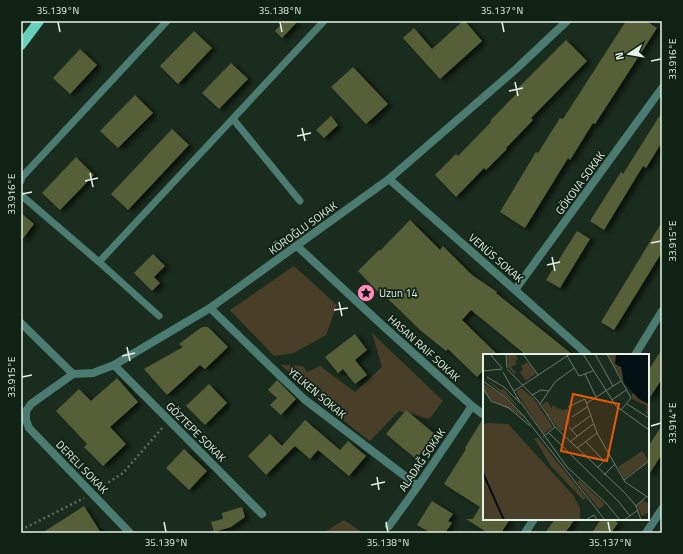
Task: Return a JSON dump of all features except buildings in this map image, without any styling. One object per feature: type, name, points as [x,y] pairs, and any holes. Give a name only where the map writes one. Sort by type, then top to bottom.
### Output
[{"type":"main road","points":[[21,45],[39,21]]},
{"type":"street","name":"KÖROĞLU SOKAK","points":[[73,374],[94,374],[114,365],[210,308],[297,246],[390,179],[516,70],[567,21]]},
{"type":"street","name":"GÖKOVA SOKAK","points":[[515,290],[662,88]]},
{"type":"street","name":"VENÜS SOKAK","points":[[390,179],[587,354]]},
{"type":"street","name":"HASAN RAIF SOKAK","points":[[297,246],[381,324],[483,414]]},
{"type":"street","name":"YELKEN SOKAK","points":[[210,308],[304,399],[418,486]]},
{"type":"street","points":[[636,354],[662,311]]},
{"type":"street","points":[[21,323],[73,374]]},
{"type":"street","name":"GÖZTEPE SOKAK","points":[[114,365],[262,514]]},
{"type":"street","name":"DERELI SOKAK","points":[[73,374],[31,404],[26,411],[26,420],[29,428],[130,533]]},
{"type":"street","name":"ALADAĞ SOKAK","points":[[389,526],[472,406]]},
{"type":"street","points":[[646,533],[662,509]]},
{"type":"street","points":[[525,533],[533,520]]},
{"type":"lane","points":[[21,181],[22,177],[167,21]]},
{"type":"lane","points":[[98,262],[324,21]]},
{"type":"lane","points":[[233,119],[300,201]]},
{"type":"lane","points":[[21,195],[159,316]]},
{"type":"path","points":[[21,530],[92,494],[124,473],[169,420]]},
{"type":"shaded area","points":[[294,266],[337,305],[326,335],[294,353],[274,356],[230,310]]},
{"type":"shaded area","points":[[372,333],[443,401],[429,419],[399,411],[370,441],[349,425],[281,365],[303,366],[307,372],[320,366],[355,392],[382,367]]},
{"type":"shaded area","points":[[344,520],[363,533],[323,533]]},
{"type":"place","name":"Uzun 14","points":[[366,293]]}]
